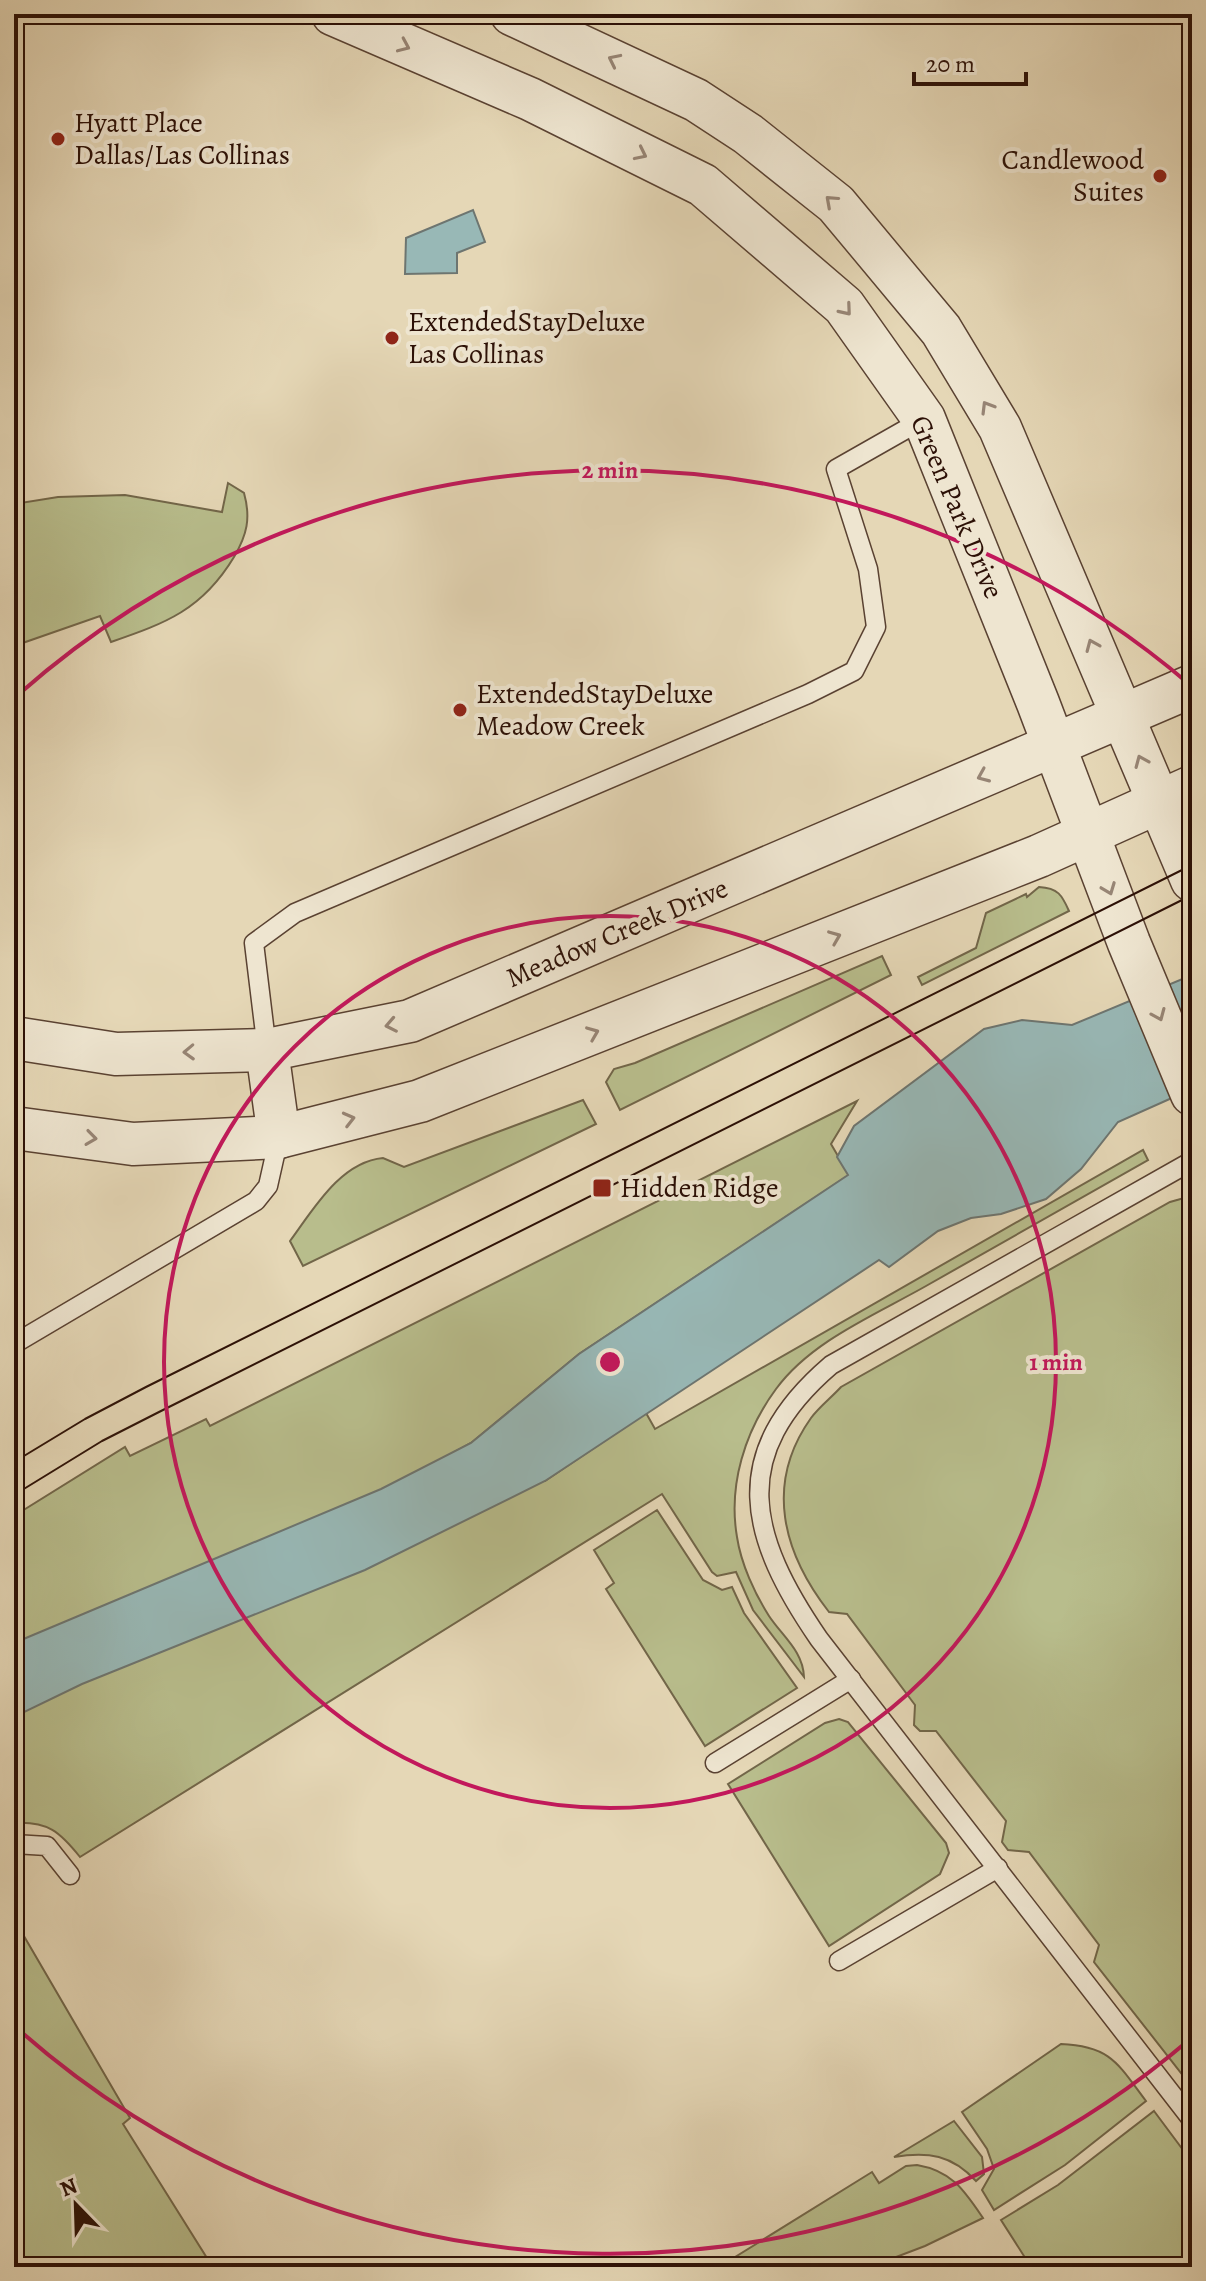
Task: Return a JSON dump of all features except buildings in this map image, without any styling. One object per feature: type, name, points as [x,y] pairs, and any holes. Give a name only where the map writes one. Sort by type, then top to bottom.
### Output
[{"type":"street","name":"Green Park Drive","points":[[333,14],[530,99],[703,185],[844,306],[924,419],[1055,746],[1129,943],[1192,1094]]},
{"type":"street","points":[[512,14],[696,100],[748,134],[836,204],[941,330],[1000,428],[1122,717],[1176,796],[1192,880]]},
{"type":"street","name":"Meadow Creek Drive","points":[[14,1038],[116,1054],[267,1050],[410,1021],[1192,686]]},
{"type":"street","points":[[14,1128],[133,1144],[279,1137],[420,1101],[1089,836],[1176,796]]},
{"type":"street","points":[[267,1050],[279,1137]]},
{"type":"lane","points":[[267,1050],[254,943],[295,913],[808,694],[854,671],[876,627],[868,569],[836,469],[924,419]]},
{"type":"lane","points":[[14,1344],[256,1201],[268,1186],[279,1137]]},
{"type":"lane","points":[[1192,1161],[831,1365],[786,1410],[763,1460],[761,1522],[771,1558],[787,1591],[851,1679],[1192,2120]]},
{"type":"lane","points":[[715,1763],[851,1679]]},
{"type":"lane","points":[[14,1844],[47,1846],[70,1875]]},
{"type":"lane","points":[[839,1961],[998,1868]]},
{"type":"green space","points":[[228,483],[244,493],[247,510],[245,534],[222,575],[196,602],[166,621],[111,642],[100,616],[14,646],[14,504],[58,497],[125,495],[222,512]]},
{"type":"green space","points":[[1039,887],[1058,893],[1069,911],[922,985],[918,977],[976,948],[986,913],[1026,894],[1027,897]]},
{"type":"green space","points":[[882,956],[891,975],[620,1110],[606,1082],[614,1069],[635,1063]]},
{"type":"green space","points":[[583,1100],[596,1124],[303,1266],[290,1241],[329,1189],[354,1168],[383,1158],[404,1167]]},
{"type":"green space","points":[[857,1101],[831,1144],[849,1175],[579,1354],[471,1443],[440,1460],[545,1481],[646,1413],[655,1429],[1143,1150],[1148,1160],[825,1343],[790,1372],[765,1405],[748,1441],[737,1478],[737,1537],[754,1588],[769,1616],[800,1659],[804,1677],[753,1610],[736,1572],[717,1576],[712,1572],[662,1494],[80,1857],[66,1841],[45,1826],[14,1823],[14,1516],[125,1447],[130,1456],[206,1419],[210,1426]]},
{"type":"green space","points":[[1184,1198],[1192,1200],[1192,2087],[1094,1962],[1099,1945],[1029,1852],[1008,1850],[1002,1842],[1006,1821],[936,1731],[920,1731],[914,1725],[915,1705],[847,1614],[829,1612],[813,1589],[791,1542],[785,1518],[784,1493],[796,1443],[814,1414],[841,1387],[1170,1202]]},
{"type":"green space","points":[[657,1510],[703,1580],[722,1590],[732,1587],[744,1613],[797,1688],[705,1746],[606,1589],[614,1583],[594,1550]]},
{"type":"green space","points":[[839,1719],[848,1722],[946,1843],[949,1853],[940,1874],[829,1946],[728,1784],[825,1723]]},
{"type":"green space","points":[[14,1919],[130,2118],[123,2124],[212,2266],[218,2264],[220,2267],[14,2267]]},
{"type":"green space","points":[[1061,2044],[1091,2049],[1112,2059],[1146,2101],[1065,2165],[994,2210],[982,2190],[994,2169],[987,2149],[962,2112]]},
{"type":"green space","points":[[1154,2111],[1192,2162],[1192,2267],[1031,2267],[1001,2220],[1058,2185]]},
{"type":"green space","points":[[954,2121],[982,2157],[984,2174],[976,2181],[958,2165],[939,2157],[894,2157]]},
{"type":"green space","points":[[917,2165],[939,2172],[956,2183],[983,2218],[925,2246],[870,2267],[719,2267],[872,2172],[879,2183],[906,2166]]},
{"type":"water","points":[[473,210],[485,242],[457,253],[457,273],[405,274],[406,238]]},
{"type":"water","points":[[1192,975],[1192,1089],[1118,1122],[1081,1169],[1046,1199],[1001,1214],[971,1218],[938,1231],[889,1267],[879,1260],[545,1481],[365,1570],[82,1684],[14,1717],[14,1643],[381,1489],[471,1443],[579,1354],[848,1175],[837,1157],[854,1126],[984,1029],[1022,1020],[1072,1025]]},
{"type":"tram line","points":[[14,1462],[146,1387],[1192,865]]},
{"type":"tram line","points":[[14,1495],[102,1441],[1192,895]]},
{"type":"place","name":"Hyatt Place Dallas/Las Collinas","points":[[58,139]]},
{"type":"place","name":"Candlewood Suites","points":[[1160,176]]},
{"type":"place","name":"ExtendedStayDeluxe Las Collinas","points":[[392,338]]},
{"type":"place","name":"ExtendedStayDeluxe Meadow Creek","points":[[460,710]]},
{"type":"place","name":"Hidden Ridge","points":[[602,1188]]}]
